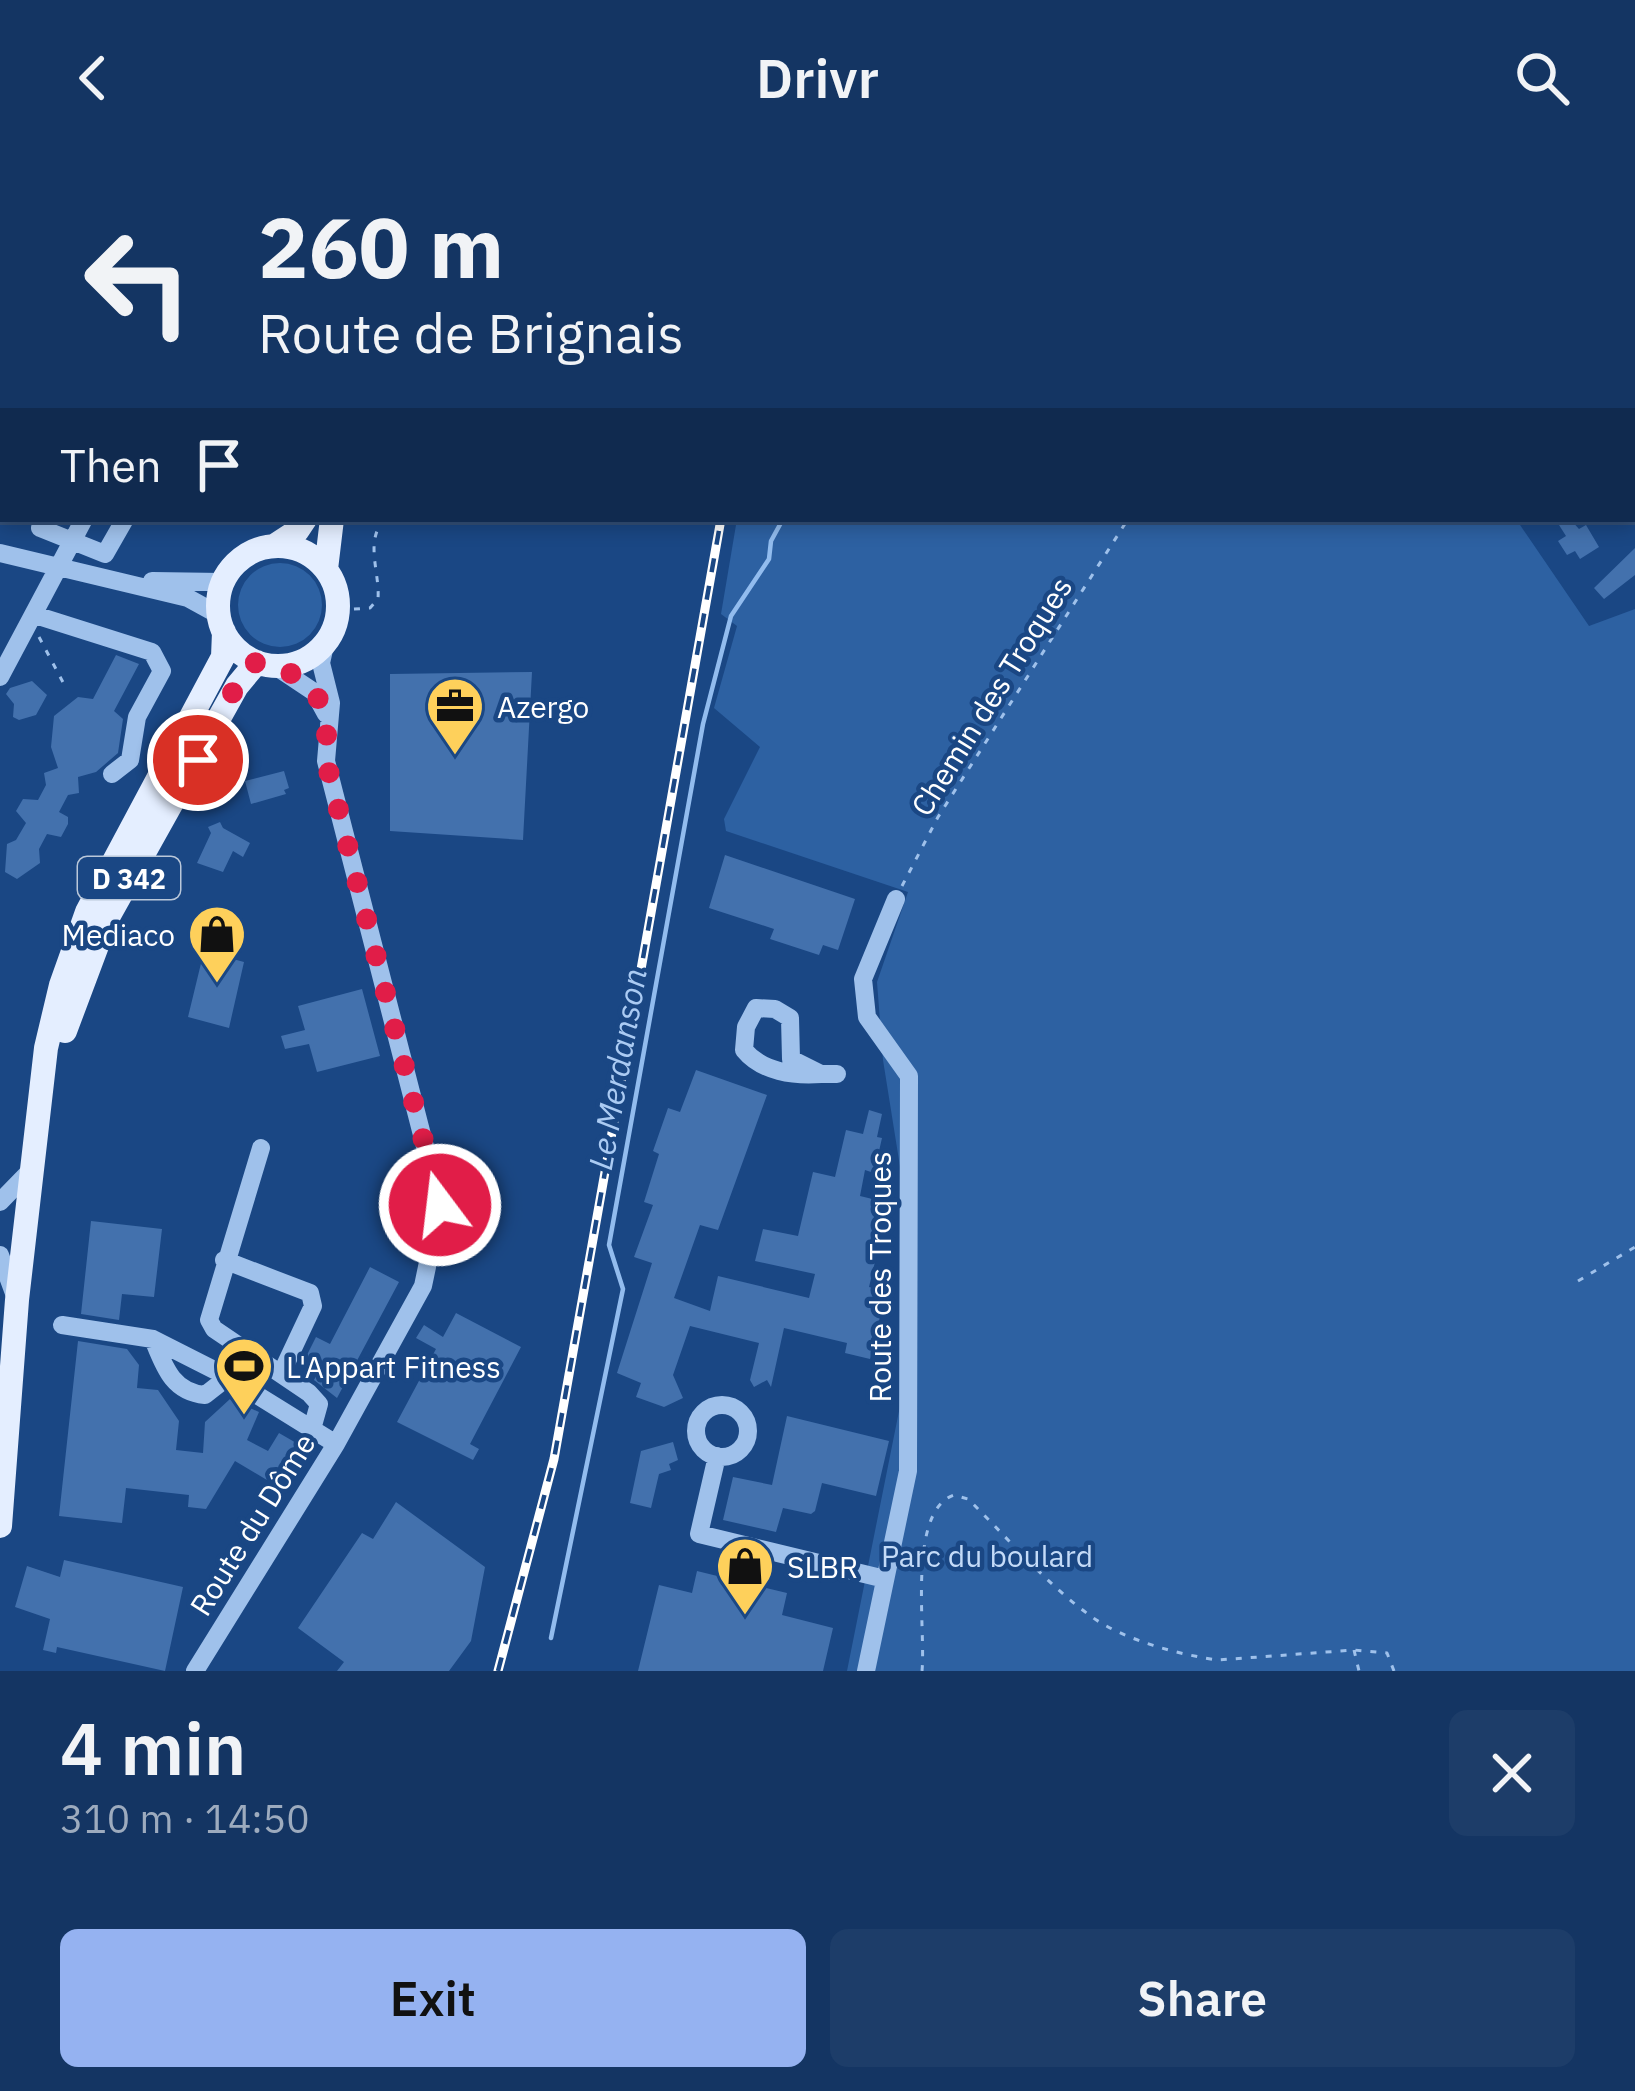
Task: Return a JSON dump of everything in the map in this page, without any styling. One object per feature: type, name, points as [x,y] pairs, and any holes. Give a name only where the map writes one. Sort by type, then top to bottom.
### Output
[{"type":"main road","points":[[274,546],[304,551],[326,569],[339,610],[325,645],[310,657],[266,664],[244,655],[222,624],[223,582],[233,565],[249,553],[274,546],[303,522]]},
{"type":"main road","points":[[326,569],[332,522]]},
{"type":"main road","name":"D 342","points":[[0,1526],[17,1300],[46,1048],[61,985],[88,912],[223,657],[222,624]]},
{"type":"main road","name":"D 342","points":[[41,1114],[79,988],[107,919],[236,686],[266,664]]},
{"type":"street","points":[[43,522],[40,528],[105,554],[123,522]]},
{"type":"street","points":[[0,677],[8,648],[33,619],[82,522]]},
{"type":"street","points":[[0,554],[188,598],[222,624]]},
{"type":"street","points":[[112,580],[223,582]]},
{"type":"street","points":[[33,619],[152,652],[162,671],[136,717],[130,760],[112,774]]},
{"type":"street","name":"Route du Dôme","points":[[195,1671],[336,1444],[423,1286],[440,1205],[326,761],[331,703],[322,663],[325,645]]},
{"type":"street","points":[[266,664],[314,692],[329,720]]},
{"type":"street","name":"Route des Troques","points":[[866,1671],[908,1471],[909,1076],[868,1017],[863,979],[896,899]]},
{"type":"street","points":[[756,1008],[775,1009],[790,1018],[791,1059],[829,1074],[796,1076],[754,1062],[744,1050],[746,1027],[756,1008]]},
{"type":"street","points":[[261,1148],[209,1320],[214,1329],[319,1404],[312,1429]]},
{"type":"street","points":[[0,1202],[36,1166]]},
{"type":"street","points":[[0,1256],[17,1300]]},
{"type":"street","points":[[224,1260],[310,1293],[313,1306],[281,1374]]},
{"type":"street","points":[[62,1325],[153,1339],[227,1377],[336,1444]]},
{"type":"street","points":[[153,1339],[169,1377],[191,1394],[205,1396],[227,1377]]},
{"type":"street","points":[[717,1456],[699,1534],[886,1579]]},
{"type":"path","points":[[339,610],[370,608],[378,599],[373,552],[377,527],[383,522]]},
{"type":"path","name":"Chemin des Troques","points":[[896,899],[938,817],[1126,522]]},
{"type":"path","points":[[33,619],[66,688]]},
{"type":"path","points":[[1578,1281],[1635,1247]]},
{"type":"path","points":[[922,1671],[922,1567],[927,1531],[934,1510],[954,1495],[968,1499],[1105,1626],[1218,1660],[1354,1649],[1387,1653],[1394,1671]]},
{"type":"path","points":[[1354,1649],[1358,1671]]},
{"type":"green space","name":"Parc du boulard","points":[[736,522],[1518,522],[1589,626],[1635,609],[1635,1671],[847,1671],[910,1356],[916,1267],[883,1060],[877,982],[908,892],[726,831],[724,819],[760,747],[714,708],[737,626],[721,614]]},
{"type":"green space","points":[[280,563],[309,576],[322,605],[309,634],[280,647],[251,634],[238,605],[251,576]]},
{"type":"building","points":[[1573,522],[1579,529],[1586,525],[1599,547],[1580,559],[1575,551],[1567,555],[1558,541],[1566,536],[1559,525]]},
{"type":"building","points":[[1635,548],[1635,575],[1604,599],[1594,588]]},
{"type":"building","points":[[116,655],[139,664],[114,711],[123,719],[118,753],[96,772],[78,777],[79,793],[68,795],[59,812],[68,817],[61,837],[47,834],[39,849],[40,863],[17,879],[5,872],[7,844],[16,840],[26,823],[16,811],[23,799],[38,800],[46,785],[44,773],[58,768],[51,747],[54,716],[78,697],[93,699]]},
{"type":"building","points":[[532,672],[523,840],[390,831],[390,674]]},
{"type":"building","points":[[32,681],[47,695],[36,715],[19,720],[13,717],[14,704],[6,694]]},
{"type":"building","points":[[284,771],[286,794],[251,804],[245,781]]},
{"type":"building","points":[[220,822],[250,843],[243,857],[233,851],[223,872],[197,863],[211,833],[208,827]]},
{"type":"building","points":[[725,855],[855,899],[838,950],[823,945],[819,955],[770,939],[774,929],[709,908]]},
{"type":"building","points":[[204,951],[244,962],[229,1028],[188,1017]]},
{"type":"building","points":[[362,989],[380,1056],[317,1072],[309,1044],[285,1049],[281,1036],[305,1030],[298,1006]]},
{"type":"building","points":[[696,1070],[767,1095],[718,1230],[700,1225],[674,1298],[710,1311],[718,1276],[809,1298],[815,1274],[755,1261],[763,1229],[798,1236],[813,1172],[835,1177],[846,1130],[863,1134],[869,1110],[882,1114],[877,1137],[882,1138],[874,1173],[865,1170],[860,1196],[889,1203],[869,1287],[886,1291],[870,1359],[845,1353],[847,1343],[784,1328],[771,1387],[767,1380],[754,1387],[750,1380],[759,1343],[690,1326],[673,1375],[683,1398],[664,1407],[636,1397],[641,1383],[617,1373],[652,1263],[634,1257],[653,1205],[644,1202],[659,1154],[653,1151],[668,1108],[680,1112]]},
{"type":"building","points":[[91,1221],[162,1229],[154,1297],[122,1294],[119,1320],[81,1314]]},
{"type":"building","points":[[370,1267],[399,1282],[337,1398],[314,1380],[321,1366],[305,1359],[316,1337],[330,1344]]},
{"type":"building","points":[[456,1313],[521,1347],[470,1444],[479,1449],[473,1460],[397,1422],[436,1349],[416,1338],[424,1325],[443,1337]]},
{"type":"building","points":[[78,1341],[127,1349],[139,1365],[137,1388],[158,1390],[179,1421],[176,1450],[203,1453],[205,1422],[230,1399],[259,1412],[247,1440],[268,1451],[279,1433],[298,1444],[277,1486],[235,1461],[206,1509],[188,1507],[189,1495],[126,1488],[122,1523],[59,1516]]},
{"type":"building","points":[[787,1416],[889,1441],[876,1496],[822,1483],[815,1511],[783,1508],[776,1532],[723,1520],[733,1477],[772,1485]]},
{"type":"building","points":[[673,1442],[678,1460],[669,1464],[671,1470],[659,1474],[651,1508],[630,1503],[641,1451]]},
{"type":"building","points":[[396,1502],[485,1567],[471,1641],[449,1671],[337,1671],[344,1662],[298,1628],[362,1533],[373,1539]]},
{"type":"building","points":[[64,1560],[183,1587],[165,1671],[57,1647],[56,1653],[43,1650],[50,1619],[15,1607],[27,1566],[60,1577]]},
{"type":"building","points":[[697,1571],[787,1593],[782,1615],[833,1628],[823,1671],[638,1671],[659,1585],[692,1593]]},
{"type":"waterway","name":"Le Merdanson","points":[[551,1638],[623,1289],[609,1245],[703,724],[731,616],[769,559],[771,541],[781,522]]},
{"type":"railway","points":[[498,1671],[554,1459],[720,522]]},
{"type":"place","name":"Azergo","points":[[455,757]]},
{"type":"place","name":"Mediaco","points":[[217,985]]},
{"type":"place","name":"L'Appart Fitness","points":[[244,1417]]},
{"type":"place","name":"SLBR","points":[[745,1617]]},
{"type":"route","points":[[198,760],[236,686],[256,662],[297,677],[323,706],[329,720],[326,761],[440,1205]]}]
